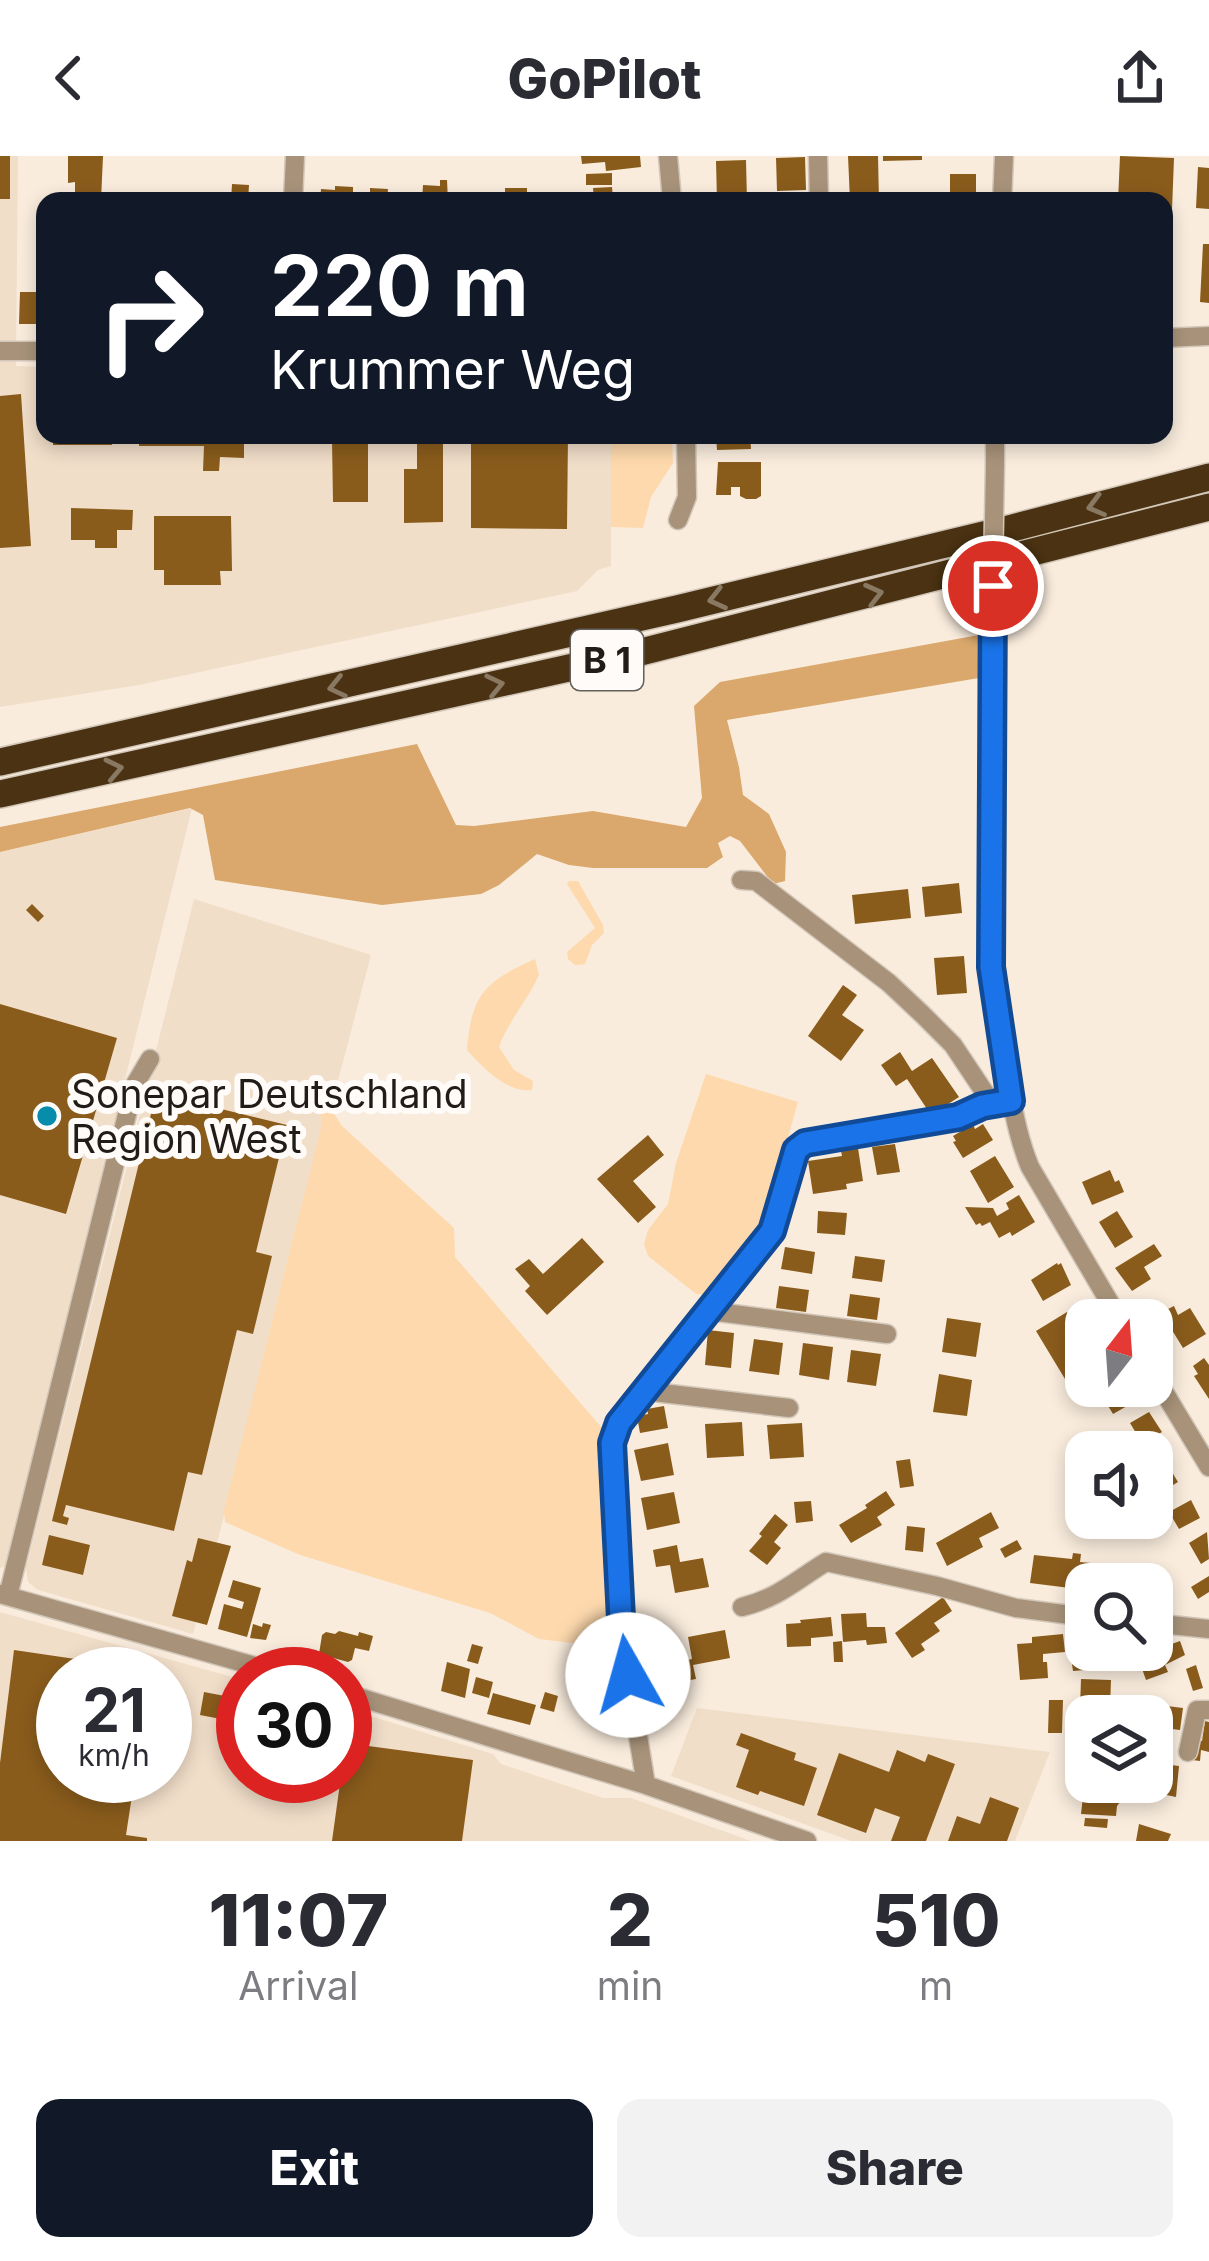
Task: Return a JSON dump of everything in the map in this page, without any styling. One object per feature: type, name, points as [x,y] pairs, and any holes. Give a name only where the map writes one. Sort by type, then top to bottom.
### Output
[{"type":"highway","name":"B 1","points":[[0,762],[699,604],[1209,477]]},
{"type":"highway","name":"B 1","points":[[0,794],[641,652],[1209,507]]},
{"type":"street","points":[[294,192],[296,156]]},
{"type":"street","points":[[668,156],[671,192]]},
{"type":"street","points":[[818,156],[819,192]]},
{"type":"street","points":[[1002,192],[1004,156]]},
{"type":"street","points":[[1173,338],[1209,336]]},
{"type":"street","points":[[0,350],[36,351]]},
{"type":"street","points":[[679,520],[687,497],[686,444]]},
{"type":"street","points":[[995,444],[991,967],[1023,1150],[1108,1299]]},
{"type":"street","points":[[741,880],[756,881],[889,983],[953,1045],[987,1096],[1011,1101]]},
{"type":"street","points":[[150,1059],[134,1086],[4,1595],[216,1655]]},
{"type":"street","points":[[646,1785],[622,1638],[612,1443],[619,1423],[772,1231],[796,1150],[805,1143],[958,1117],[1011,1101]]},
{"type":"street","points":[[710,1312],[887,1334]]},
{"type":"street","points":[[645,1390],[789,1408]]},
{"type":"street","points":[[1173,1407],[1209,1468]]},
{"type":"street","points":[[742,1607],[766,1601],[826,1562],[1016,1608],[1065,1614]]},
{"type":"street","points":[[1173,1626],[1209,1629]]},
{"type":"street","points":[[372,1701],[646,1785],[807,1841]]},
{"type":"street","points":[[1188,1752],[1197,1710],[1209,1710]]},
{"type":"shaded area","points":[[0,156],[18,156],[16,366],[36,367],[36,444],[611,444],[611,566],[598,570],[577,591],[139,685],[0,707]]},
{"type":"shaded area","points":[[611,444],[672,444],[673,463],[651,497],[643,528],[611,527]]},
{"type":"shaded area","points":[[979,635],[979,678],[727,720],[743,795],[769,814],[786,852],[785,881],[773,884],[740,841],[730,836],[718,843],[723,857],[707,868],[593,868],[537,854],[481,894],[382,905],[215,880],[203,815],[190,808],[0,852],[0,827],[417,744],[456,825],[593,811],[686,827],[702,798],[694,706],[720,682]]},
{"type":"shaded area","points":[[192,808],[5,1566],[0,1568],[0,852]]},
{"type":"shaded area","points":[[569,881],[578,881],[603,925],[604,933],[592,945],[585,964],[575,965],[567,952],[595,928]]},
{"type":"shaded area","points":[[194,899],[371,955],[193,1634],[38,1590],[28,1582],[26,1568]]},
{"type":"shaded area","points":[[535,959],[539,975],[499,1047],[514,1070],[533,1081],[532,1090],[523,1090],[496,1078],[467,1050],[472,1016],[484,992]]},
{"type":"shaded area","points":[[706,1074],[798,1102],[762,1230],[711,1295],[696,1294],[648,1256],[644,1244],[648,1230],[668,1204],[676,1163]]},
{"type":"shaded area","points":[[320,1103],[327,1103],[342,1126],[454,1228],[455,1257],[608,1435],[616,1638],[597,1646],[539,1639],[490,1613],[300,1555],[225,1522],[320,1133]]},
{"type":"shaded area","points":[[0,1612],[125,1647],[36,1647],[36,1803],[192,1803],[192,1666],[216,1672],[216,1803],[372,1803],[372,1716],[493,1754],[501,1764],[603,1798],[631,1798],[751,1841],[0,1841]]},
{"type":"shaded area","points":[[697,1708],[1050,1752],[1015,1841],[851,1841],[671,1776]]},
{"type":"building","points":[[0,156],[10,156],[10,199],[0,199]]},
{"type":"building","points":[[68,156],[103,156],[101,192],[75,192],[75,182],[68,183]]},
{"type":"building","points":[[581,156],[640,156],[641,167],[606,171],[605,162],[582,164]]},
{"type":"building","points":[[848,156],[878,156],[879,192],[850,192]]},
{"type":"building","points":[[883,156],[922,156],[922,160],[883,161]]},
{"type":"building","points":[[1120,156],[1174,158],[1173,192],[1118,192]]},
{"type":"building","points":[[805,157],[806,190],[777,191],[776,158]]},
{"type":"building","points":[[746,160],[747,192],[717,192],[716,161]]},
{"type":"building","points":[[1198,167],[1209,168],[1209,209],[1196,208]]},
{"type":"building","points":[[612,173],[612,185],[586,185],[586,174]]},
{"type":"building","points":[[950,174],[976,174],[976,192],[950,192]]},
{"type":"building","points":[[440,180],[447,180],[448,192],[423,192],[423,185],[440,186]]},
{"type":"building","points":[[232,184],[249,185],[249,192],[232,192]]},
{"type":"building","points":[[335,186],[353,187],[353,192],[321,192],[335,190]]},
{"type":"building","points":[[1203,244],[1209,244],[1209,303],[1200,302]]},
{"type":"building","points":[[20,292],[36,292],[36,324],[19,324]]},
{"type":"building","points":[[21,394],[31,546],[0,548],[0,396]]},
{"type":"building","points":[[244,444],[244,458],[220,457],[219,471],[203,471],[204,446],[139,446]]},
{"type":"building","points":[[332,444],[368,444],[368,502],[333,502]]},
{"type":"building","points":[[417,444],[443,444],[443,522],[404,523],[404,469],[417,469]]},
{"type":"building","points":[[471,444],[568,444],[567,529],[471,528]]},
{"type":"building","points":[[717,444],[751,444],[751,449],[717,450]]},
{"type":"building","points":[[718,462],[761,462],[761,496],[746,499],[740,496],[740,487],[731,487],[731,495],[716,495]]},
{"type":"building","points":[[71,508],[133,510],[132,530],[117,530],[117,548],[95,548],[95,540],[71,540]]},
{"type":"building","points":[[154,516],[231,516],[232,571],[220,571],[221,585],[164,585],[164,570],[154,570]]},
{"type":"building","points":[[959,883],[962,913],[925,917],[922,887]]},
{"type":"building","points":[[908,889],[911,918],[855,924],[852,895]]},
{"type":"building","points":[[32,904],[44,916],[38,922],[26,910]]},
{"type":"building","points":[[964,956],[967,993],[937,995],[934,958]]},
{"type":"building","points":[[843,985],[857,995],[842,1015],[864,1030],[841,1061],[808,1036]]},
{"type":"building","name":"Sonepar Deutschland Region West","points":[[0,1004],[117,1038],[66,1214],[0,1195]]},
{"type":"building","points":[[900,1052],[912,1071],[932,1058],[959,1097],[931,1115],[907,1079],[896,1086],[881,1065]]},
{"type":"building","points":[[156,1093],[287,1125],[256,1252],[272,1256],[253,1334],[237,1330],[202,1475],[188,1472],[174,1531],[66,1505],[67,1525],[52,1521]]},
{"type":"building","points":[[973,1124],[975,1129],[983,1124],[993,1140],[963,1158],[953,1136]]},
{"type":"building","points":[[648,1135],[664,1155],[633,1181],[656,1207],[638,1223],[597,1179]]},
{"type":"building","points":[[895,1144],[900,1172],[877,1175],[872,1147]]},
{"type":"building","points":[[858,1148],[863,1181],[846,1184],[847,1189],[813,1194],[808,1161],[842,1156],[841,1151]]},
{"type":"building","points":[[995,1156],[1014,1187],[988,1203],[970,1171]]},
{"type":"building","points":[[1110,1170],[1124,1192],[1092,1205],[1082,1182]]},
{"type":"building","points":[[1019,1195],[1035,1222],[1012,1236],[1010,1232],[999,1238],[990,1222],[976,1225],[965,1207],[993,1208],[997,1216]]},
{"type":"building","points":[[818,1211],[847,1213],[845,1235],[817,1233]]},
{"type":"building","points":[[1117,1211],[1133,1237],[1115,1248],[1099,1222]]},
{"type":"building","points":[[582,1238],[604,1262],[547,1315],[525,1291],[530,1286],[515,1269],[529,1259],[543,1274]]},
{"type":"building","points":[[1154,1244],[1162,1256],[1144,1267],[1151,1279],[1132,1291],[1115,1268]]},
{"type":"building","points":[[785,1247],[815,1252],[812,1274],[781,1269]]},
{"type":"building","points":[[855,1256],[885,1260],[882,1282],[852,1278]]},
{"type":"building","points":[[1057,1263],[1071,1285],[1043,1301],[1031,1280]]},
{"type":"building","points":[[779,1286],[809,1290],[806,1312],[776,1308]]},
{"type":"building","points":[[850,1294],[880,1298],[877,1320],[847,1316]]},
{"type":"building","points":[[1173,1306],[1178,1315],[1190,1308],[1206,1334],[1183,1348],[1173,1332]]},
{"type":"building","points":[[1065,1313],[1065,1379],[1036,1331]]},
{"type":"building","points":[[947,1318],[981,1323],[976,1357],[942,1352]]},
{"type":"building","points":[[708,1330],[734,1333],[731,1368],[705,1365]]},
{"type":"building","points":[[754,1339],[783,1343],[779,1375],[749,1371]]},
{"type":"building","points":[[803,1343],[833,1347],[829,1380],[799,1375]]},
{"type":"building","points":[[851,1350],[881,1354],[876,1386],[847,1382]]},
{"type":"building","points":[[1204,1358],[1209,1365],[1209,1399],[1194,1376],[1198,1374],[1193,1366]]},
{"type":"building","points":[[939,1374],[972,1380],[967,1416],[933,1412]]},
{"type":"building","points":[[664,1406],[668,1428],[640,1433],[638,1422],[648,1414],[647,1409]]},
{"type":"building","points":[[1149,1412],[1161,1431],[1135,1431],[1130,1423]]},
{"type":"building","points":[[742,1422],[744,1456],[707,1458],[705,1424]]},
{"type":"building","points":[[802,1423],[804,1457],[770,1459],[767,1425]]},
{"type":"building","points":[[668,1443],[674,1475],[641,1481],[634,1450]]},
{"type":"building","points":[[910,1459],[914,1486],[900,1488],[896,1461]]},
{"type":"building","points":[[886,1491],[895,1505],[877,1517],[882,1525],[851,1543],[839,1525]]},
{"type":"building","points":[[674,1492],[680,1523],[647,1530],[641,1498]]},
{"type":"building","points":[[1191,1500],[1200,1518],[1179,1529],[1173,1510]]},
{"type":"building","points":[[811,1501],[813,1521],[796,1523],[794,1502]]},
{"type":"building","points":[[991,1512],[999,1528],[979,1538],[983,1547],[947,1566],[936,1543]]},
{"type":"building","points":[[775,1514],[788,1525],[774,1542],[781,1548],[767,1565],[749,1551]]},
{"type":"building","points":[[907,1526],[925,1528],[923,1552],[905,1550]]},
{"type":"building","points":[[1207,1532],[1209,1559],[1201,1564],[1189,1543]]},
{"type":"building","points":[[49,1535],[90,1545],[83,1575],[42,1565]]},
{"type":"building","points":[[198,1538],[231,1546],[207,1625],[172,1616]]},
{"type":"building","points":[[1017,1540],[1022,1549],[1005,1558],[1000,1549]]},
{"type":"building","points":[[677,1545],[680,1562],[703,1558],[709,1587],[675,1593],[670,1565],[656,1567],[653,1550]]},
{"type":"building","points":[[1073,1553],[1081,1554],[1080,1562],[1091,1563],[1065,1563],[1065,1587],[1030,1583],[1034,1555],[1072,1559]]},
{"type":"building","points":[[1209,1576],[1209,1592],[1198,1599],[1191,1587]]},
{"type":"building","points":[[233,1580],[261,1588],[247,1637],[218,1629],[224,1604],[242,1609],[244,1602],[228,1597]]},
{"type":"building","points":[[943,1597],[952,1611],[934,1623],[940,1631],[921,1644],[925,1650],[912,1658],[895,1633]]},
{"type":"building","points":[[866,1613],[867,1627],[885,1627],[887,1643],[843,1642],[841,1614]]},
{"type":"building","points":[[831,1617],[833,1636],[811,1638],[811,1646],[787,1647],[786,1624]]},
{"type":"building","points":[[263,1623],[271,1625],[266,1640],[250,1638],[253,1624],[262,1627]]},
{"type":"building","points":[[725,1630],[730,1658],[693,1665],[696,1679],[679,1682],[675,1663],[692,1659],[688,1637]]},
{"type":"building","points":[[1063,1634],[1065,1652],[1043,1654],[1048,1678],[1020,1680],[1017,1644],[1032,1643],[1032,1637]]},
{"type":"building","points":[[322,1635],[373,1636],[370,1647],[320,1647]]},
{"type":"building","points":[[842,1641],[843,1662],[834,1662],[833,1642]]},
{"type":"building","points":[[1180,1641],[1185,1655],[1173,1661],[1173,1644]]},
{"type":"building","points":[[472,1644],[483,1647],[478,1664],[467,1661]]},
{"type":"building","points":[[14,1650],[36,1653],[36,1803],[131,1803],[126,1835],[147,1841],[0,1841],[0,1763]]},
{"type":"building","points":[[447,1662],[470,1669],[465,1698],[441,1691]]},
{"type":"building","points":[[1196,1665],[1203,1688],[1193,1691],[1186,1669]]},
{"type":"building","points":[[1143,1671],[1168,1672],[1146,1680]]},
{"type":"building","points":[[476,1677],[493,1682],[489,1698],[472,1693]]},
{"type":"building","points":[[1081,1679],[1111,1680],[1110,1695],[1080,1695]]},
{"type":"building","points":[[204,1692],[216,1694],[216,1718],[200,1715]]},
{"type":"building","points":[[545,1692],[558,1696],[554,1712],[540,1708]]},
{"type":"building","points":[[493,1693],[536,1705],[530,1725],[487,1714]]},
{"type":"building","points":[[1049,1700],[1063,1700],[1062,1733],[1048,1733]]},
{"type":"building","points":[[1173,1707],[1183,1708],[1180,1730],[1173,1729]]},
{"type":"building","points":[[1205,1721],[1209,1722],[1209,1752],[1201,1750],[1200,1761],[1192,1760],[1195,1740],[1202,1741]]},
{"type":"building","points":[[741,1733],[796,1753],[794,1760],[817,1768],[804,1806],[736,1787],[749,1750],[736,1745]]},
{"type":"building","points":[[372,1746],[473,1760],[462,1841],[332,1841],[337,1803],[372,1803]]},
{"type":"building","points":[[897,1750],[925,1762],[928,1754],[955,1764],[926,1841],[891,1841],[900,1817],[875,1808],[866,1833],[817,1815],[839,1753],[889,1772]]},
{"type":"building","points":[[1173,1765],[1179,1766],[1173,1796]]},
{"type":"building","points":[[990,1797],[1019,1808],[1007,1841],[948,1841],[957,1816],[980,1824]]},
{"type":"building","points":[[1082,1803],[1119,1803],[1116,1816],[1081,1814]]},
{"type":"building","points":[[1085,1818],[1108,1819],[1107,1828],[1084,1826]]},
{"type":"building","points":[[1139,1824],[1171,1834],[1168,1841],[1136,1841]]},
{"type":"place","name":"Sonepar Deutschland Region West","points":[[47,1116]]},
{"type":"route","points":[[628,1675],[612,1443],[619,1423],[772,1231],[796,1150],[805,1143],[958,1117],[1011,1101],[991,967],[993,586]]}]
